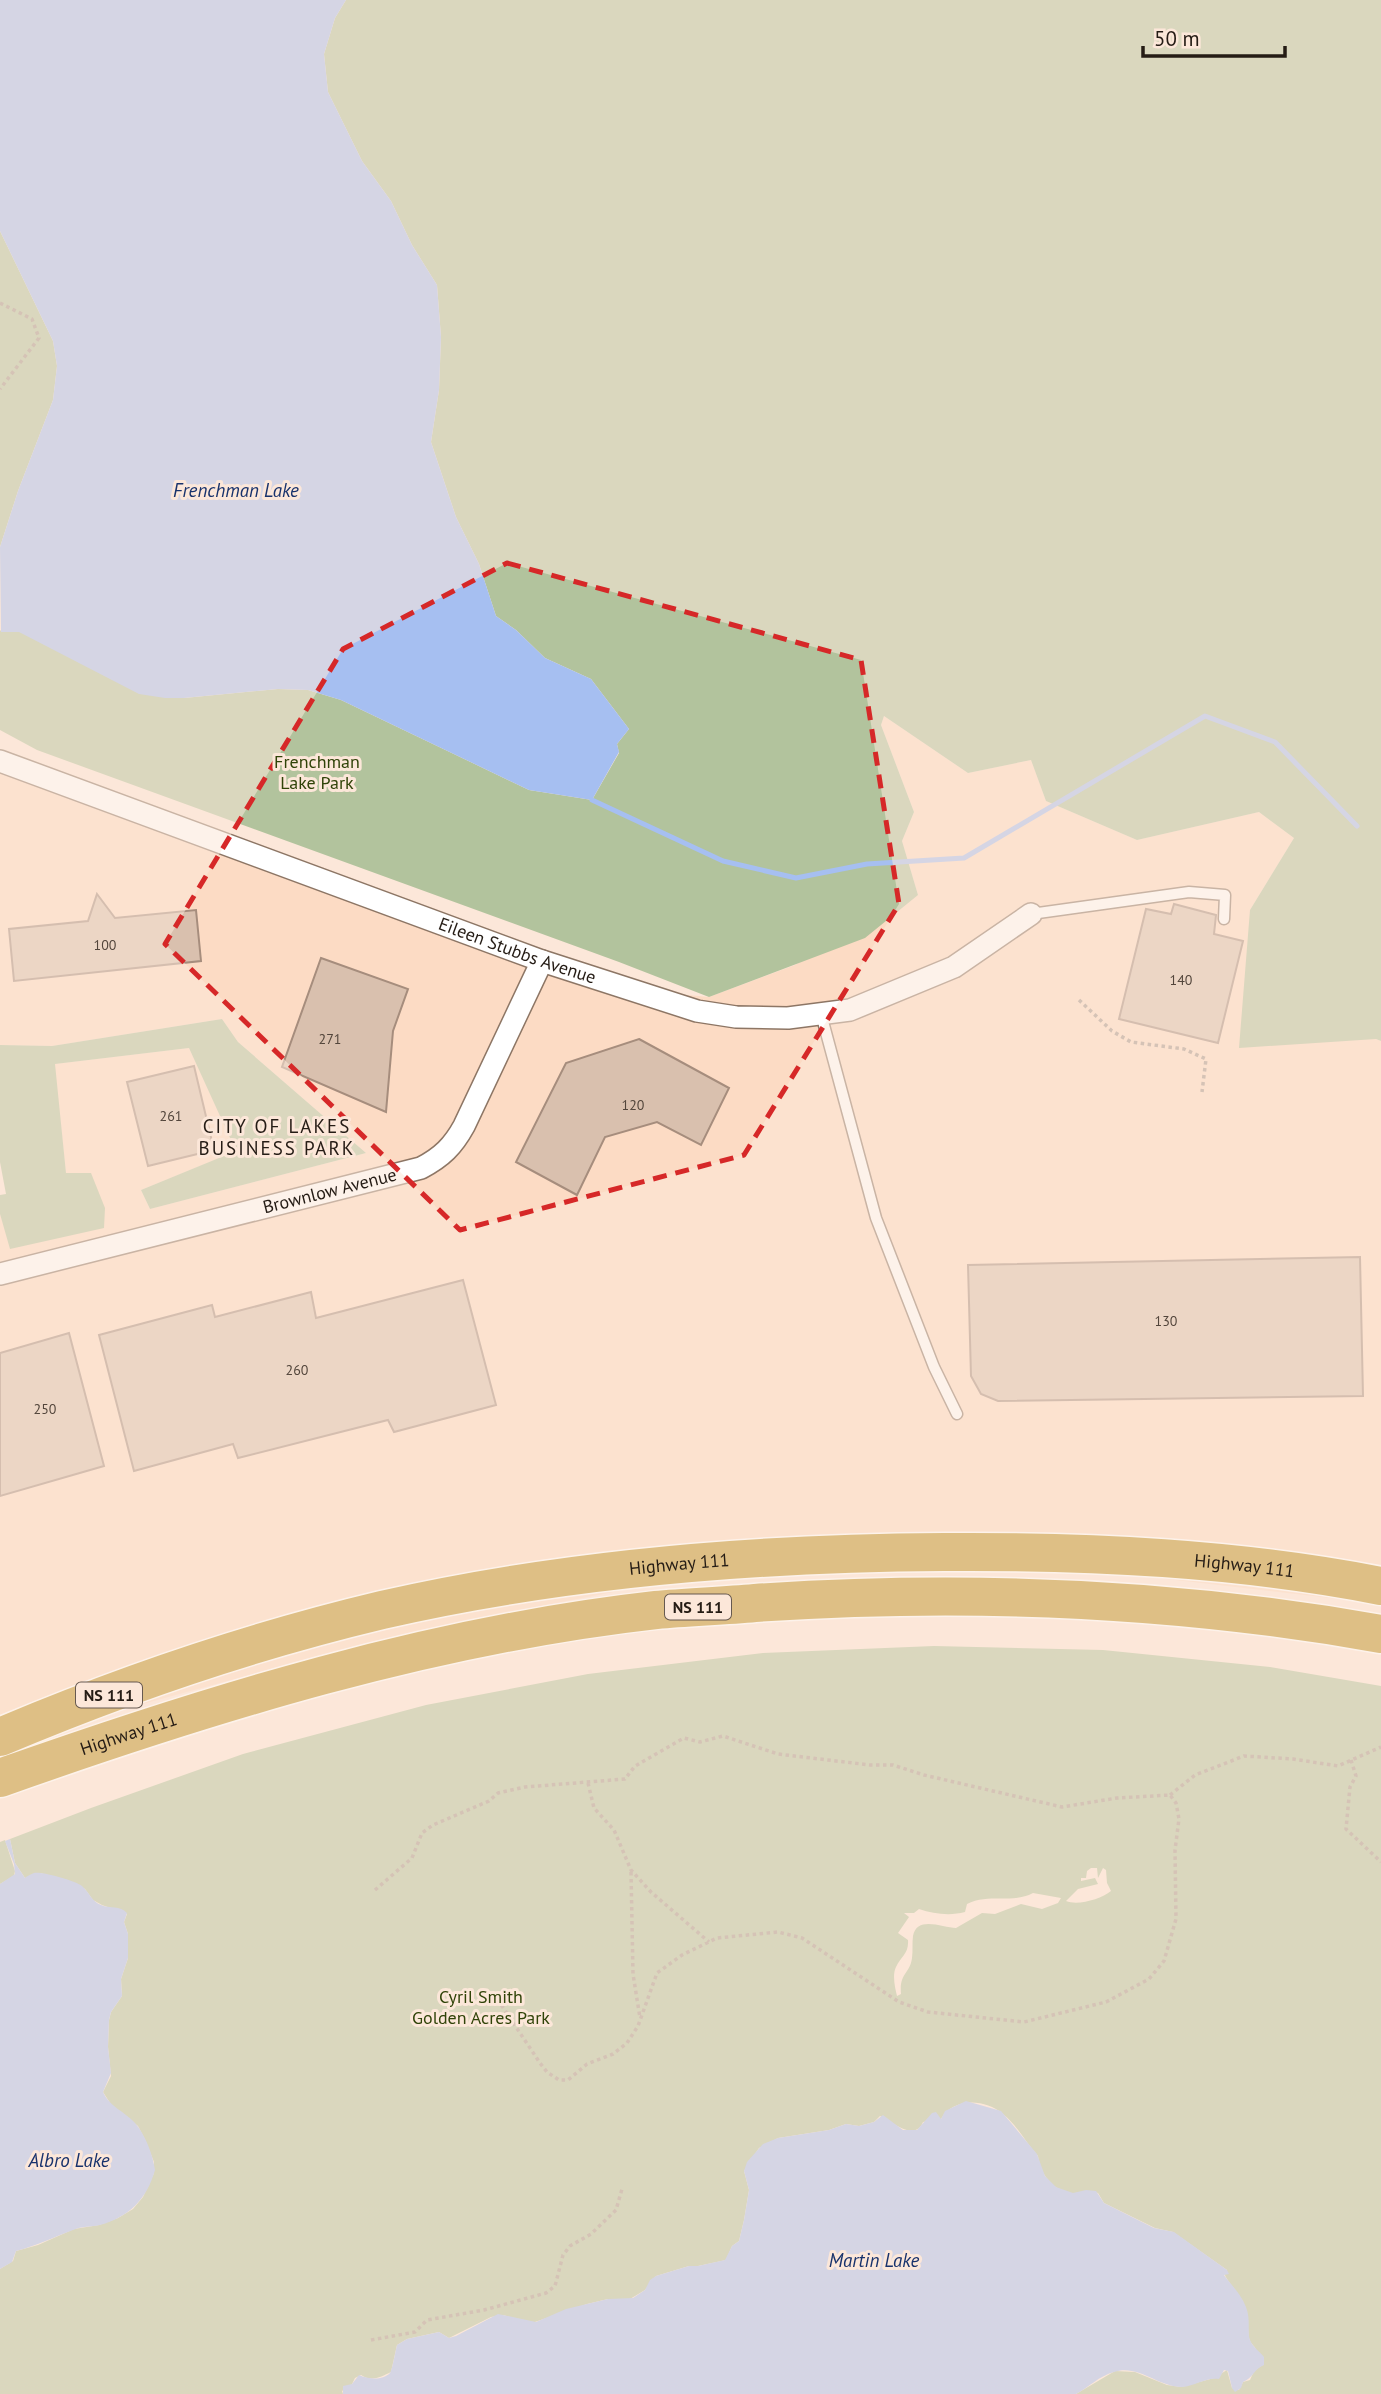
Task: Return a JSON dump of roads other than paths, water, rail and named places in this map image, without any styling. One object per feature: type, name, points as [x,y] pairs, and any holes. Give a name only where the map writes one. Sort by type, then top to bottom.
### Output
[{"type":"highway","name":"Highway 111","points":[[0,1737],[219,1654],[382,1610],[491,1589],[720,1560],[851,1553],[1051,1552],[1187,1560],[1322,1575],[1381,1586]]},
{"type":"highway","name":"Highway 111","points":[[11,1776],[173,1721],[292,1685],[411,1654],[520,1631],[656,1610],[929,1595],[1042,1597],[1171,1605],[1315,1622],[1381,1634]]},
{"type":"highway","points":[[0,1713],[85,1685],[219,1654]]},
{"type":"street","name":"Eileen Stubbs Avenue","points":[[0,761],[542,961],[697,1011],[736,1017],[788,1018],[850,1010],[954,967],[1031,915]]},
{"type":"street","name":"Brownlow Avenue","points":[[0,1274],[421,1168],[438,1160],[454,1143],[464,1126],[542,961]]},
{"type":"lane","points":[[1031,915],[1189,892],[1225,895],[1224,919]]},
{"type":"lane","points":[[821,1014],[876,1219],[934,1367],[957,1414]]},
{"type":"water","name":"Frenchman Lake","points":[[0,0],[346,0],[335,18],[324,54],[328,92],[362,161],[391,201],[412,245],[437,285],[441,337],[439,390],[431,442],[456,517],[479,564],[496,616],[516,630],[545,658],[591,679],[629,729],[617,744],[619,752],[592,800],[529,790],[341,700],[308,690],[278,689],[184,698],[139,694],[19,632],[1,632],[0,547],[53,400],[57,366],[53,341],[0,231]]},
{"type":"water","name":"Albro Lake","points":[[10,1839],[15,1863],[25,1878],[38,1873],[66,1879],[82,1886],[98,1904],[127,1913],[124,1922],[128,1934],[128,1958],[121,1979],[122,1996],[109,2020],[111,2073],[103,2092],[109,2101],[139,2128],[148,2145],[155,2170],[142,2198],[128,2212],[110,2222],[76,2229],[16,2251],[12,2262],[0,2269],[0,1884],[15,1874],[5,1841]]},
{"type":"water","name":"Martin Lake","points":[[966,2101],[1001,2111],[1037,2154],[1045,2176],[1056,2187],[1073,2193],[1096,2191],[1104,2203],[1154,2228],[1174,2232],[1227,2270],[1229,2274],[1224,2275],[1244,2302],[1250,2340],[1264,2357],[1264,2365],[1235,2392],[1228,2371],[1224,2370],[1219,2379],[1209,2379],[1182,2387],[1123,2370],[1104,2376],[1076,2394],[343,2394],[343,2386],[352,2384],[359,2375],[375,2378],[390,2373],[397,2345],[407,2339],[439,2332],[449,2338],[498,2314],[536,2322],[566,2309],[608,2299],[633,2298],[645,2290],[650,2280],[656,2276],[689,2266],[725,2260],[732,2246],[739,2241],[744,2220],[749,2190],[744,2171],[747,2162],[763,2144],[778,2138],[829,2130],[846,2124],[859,2126],[874,2122],[883,2115],[903,2130],[917,2130],[932,2113],[936,2112],[941,2119],[945,2111]]},
{"type":"waterway","points":[[592,800],[723,861],[796,878],[867,864],[964,858],[1205,716],[1275,742],[1357,826]]},
{"type":"district","name":"CITY OF LAKES BUSINESS PARK","points":[[277,1137]]},
{"type":"park label","name":"Frenchman Lake Park","points":[[317,772]]},
{"type":"park label","name":"Cyril Smith Golden Acres Park","points":[[481,2007]]}]
